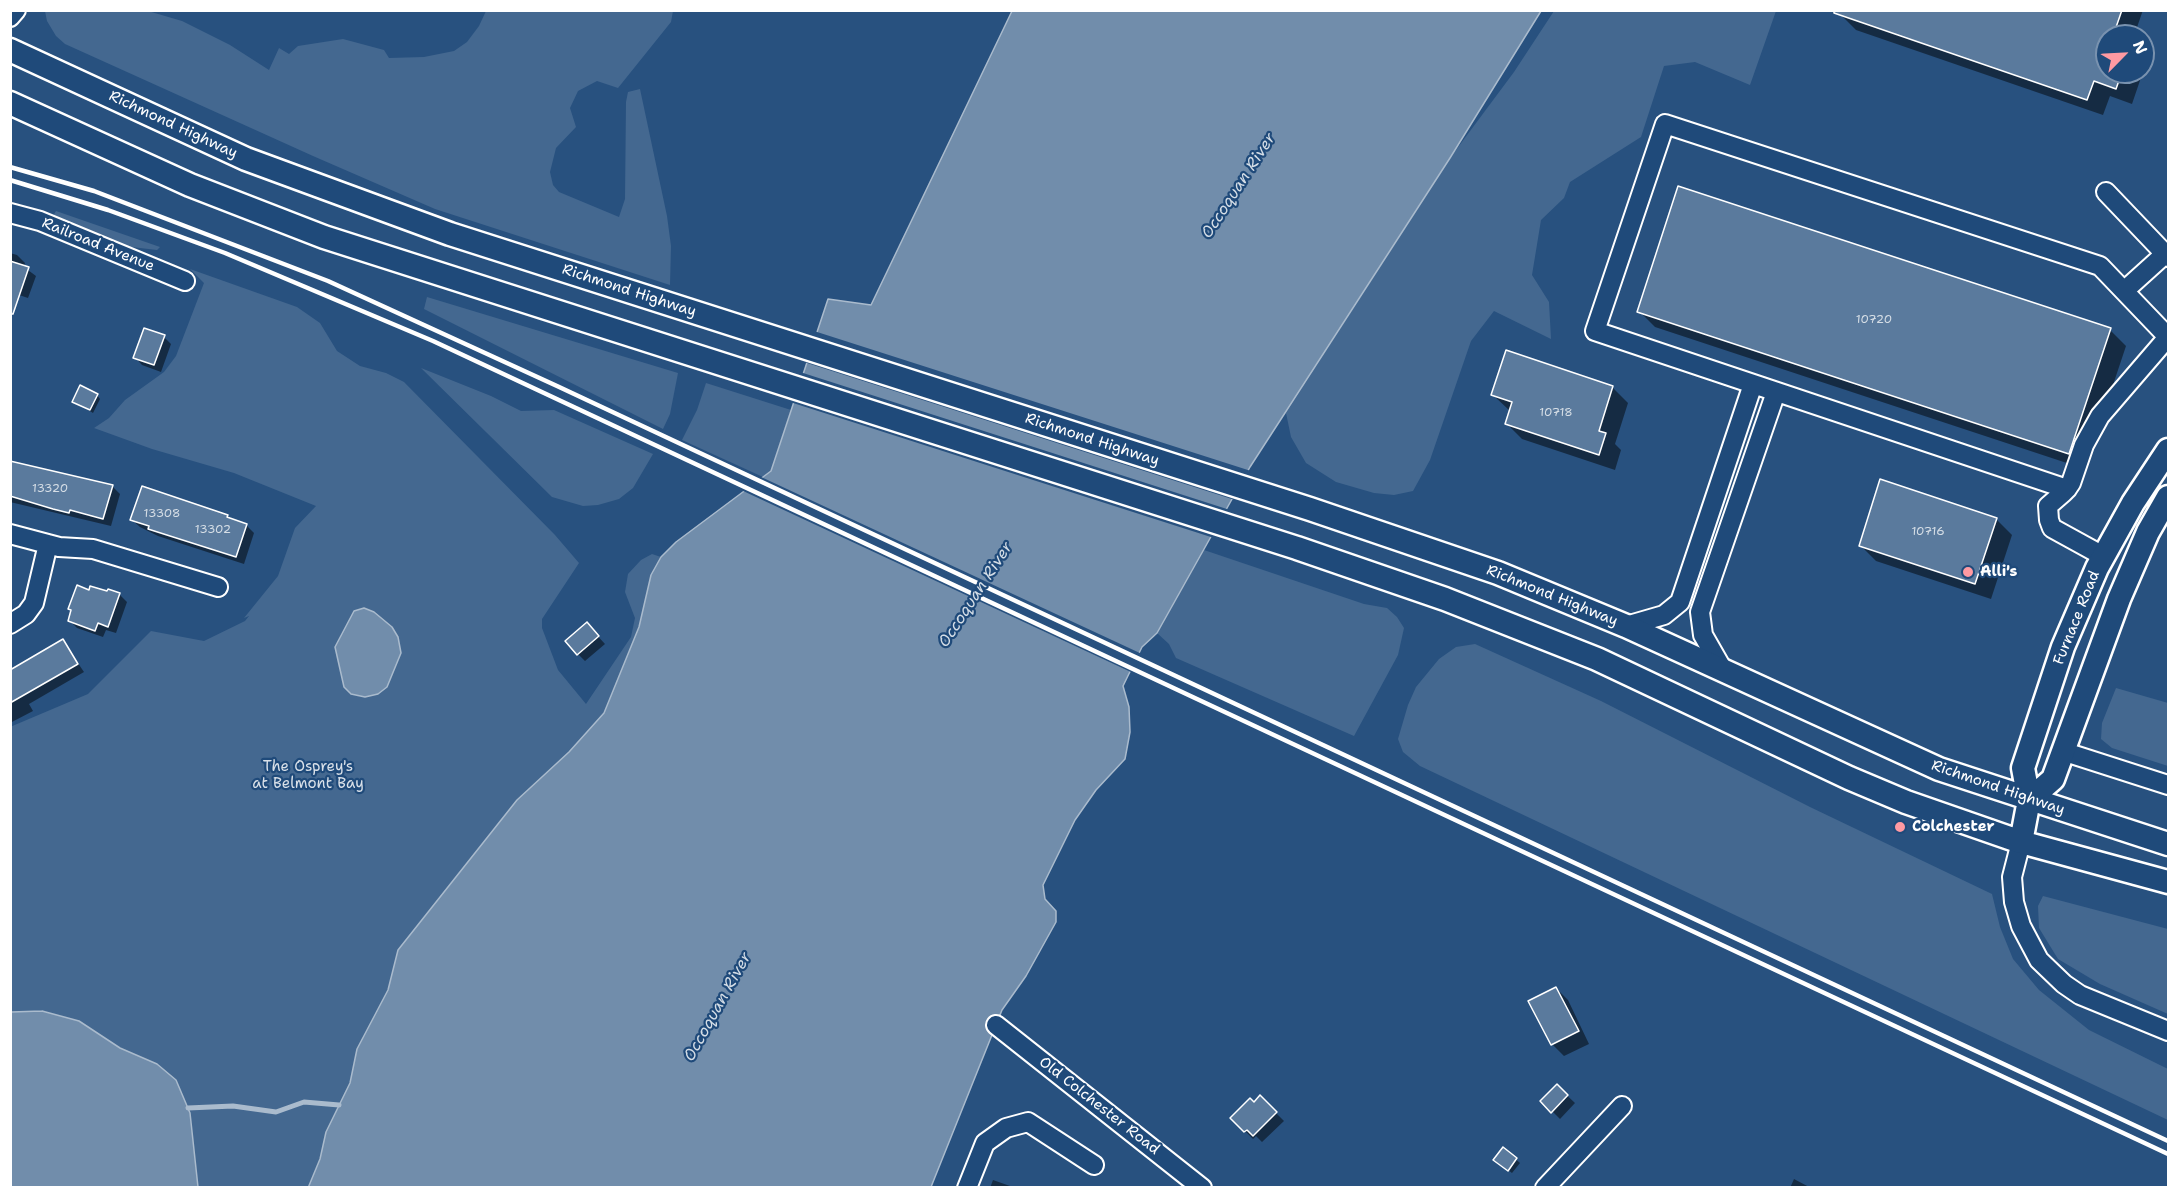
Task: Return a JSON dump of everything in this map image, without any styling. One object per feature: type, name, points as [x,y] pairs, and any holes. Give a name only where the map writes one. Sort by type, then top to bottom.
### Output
[{"type":"main road","name":"Richmond Highway","points":[[10,50],[246,159],[450,234],[1310,510],[1498,573],[1626,626],[1884,746],[1939,769],[2169,844]]},
{"type":"main road","points":[[10,103],[190,185],[258,213],[437,273],[1297,548],[1445,599],[1597,659],[1849,778],[1950,818],[2021,842],[2169,882]]},
{"type":"main road","name":"Furnace Road","points":[[2021,842],[2029,800],[2023,768],[2063,647],[2103,555],[2133,503],[2169,450]]},
{"type":"main road","points":[[2029,800],[2053,779],[2123,588],[2148,532],[2169,497]]},
{"type":"street","points":[[10,17],[16,10]]},
{"type":"street","points":[[2067,489],[1595,331],[1665,124],[2100,266],[2168,337],[2100,416],[2090,431],[2067,489],[2048,506],[2052,528],[2065,537],[2103,555]]},
{"type":"street","points":[[2106,192],[2167,255],[2124,291]]},
{"type":"street","name":"Railroad Avenue","points":[[10,213],[40,221],[185,281]]},
{"type":"street","points":[[1626,626],[1664,615],[1680,602],[1753,384]]},
{"type":"street","points":[[1724,670],[1703,635],[1700,612],[1776,392]]},
{"type":"street","points":[[10,534],[48,544],[93,549],[218,586]]},
{"type":"street","points":[[10,624],[26,614],[34,603],[48,544]]},
{"type":"street","points":[[2062,751],[2169,785]]},
{"type":"street","name":"Furnace Road","points":[[2021,842],[2012,877],[2014,902],[2021,926],[2039,960],[2064,984],[2080,994],[2169,1031]]},
{"type":"street","name":"Old Colchester Road","points":[[996,1025],[1202,1188]]},
{"type":"street","points":[[1545,1188],[1622,1106]]},
{"type":"street","points":[[967,1188],[985,1143],[1006,1128],[1028,1122],[1094,1165]]},
{"type":"green space","points":[[45,11],[148,11],[182,21],[230,45],[269,70],[279,48],[289,54],[298,46],[343,39],[384,50],[389,58],[424,57],[454,51],[467,42],[479,26],[486,11],[673,11],[671,22],[618,88],[597,81],[578,91],[570,108],[576,127],[556,148],[550,172],[553,185],[559,192],[619,217],[625,199],[626,102],[628,92],[640,89],[667,216],[671,246],[670,285],[435,209],[313,156],[65,44],[56,36],[47,21]]},
{"type":"green space","points":[[1554,11],[1776,11],[1750,85],[1695,62],[1664,66],[1641,137],[1570,182],[1564,198],[1541,220],[1532,275],[1549,302],[1551,339],[1494,311],[1471,341],[1430,460],[1413,491],[1394,495],[1374,493],[1336,482],[1306,463],[1291,437],[1286,413],[1450,158],[1514,72]]},
{"type":"green space","points":[[56,211],[160,247],[157,250],[123,246],[53,216]]},
{"type":"green space","name":"The Osprey's at Belmont Bay","points":[[190,269],[297,307],[320,323],[337,351],[360,366],[386,373],[404,382],[555,535],[579,563],[542,619],[542,628],[558,670],[586,704],[631,637],[635,618],[625,592],[628,574],[641,560],[652,554],[661,557],[651,577],[639,627],[604,713],[569,752],[517,800],[398,950],[388,990],[357,1049],[350,1083],[326,1132],[320,1159],[308,1187],[198,1187],[190,1113],[176,1080],[157,1064],[120,1048],[79,1021],[42,1011],[11,1012],[10,727],[88,694],[151,631],[204,641],[245,621],[249,616],[244,618],[278,576],[295,528],[316,506],[234,473],[152,449],[94,428],[109,418],[125,400],[164,372],[176,356],[204,283]]},
{"type":"green space","points":[[427,297],[678,373],[670,414],[663,429],[424,309]]},
{"type":"green space","points":[[421,368],[491,396],[521,411],[554,410],[653,454],[633,488],[619,499],[598,505],[583,506],[552,497]]},
{"type":"green space","points":[[706,383],[791,410],[771,471],[763,477],[682,440],[697,410]]},
{"type":"green space","points":[[1204,550],[1364,604],[1387,608],[1397,617],[1404,628],[1398,655],[1354,736],[1176,658],[1169,644],[1157,633]]},
{"type":"green space","points":[[1475,644],[1601,701],[1810,807],[1992,894],[2000,927],[2013,959],[2039,990],[2089,1030],[2168,1069],[2168,1120],[1420,766],[1403,752],[1398,739],[1416,687],[1439,659],[1456,647]]},
{"type":"green space","points":[[2116,688],[2168,703],[2168,766],[2112,748],[2101,739],[2102,723]]},
{"type":"green space","points":[[2043,896],[2168,929],[2168,1014],[2100,984],[2058,959],[2039,928],[2038,906]]},
{"type":"water","name":"Occoquan River","points":[[1012,11],[1541,11],[1450,158],[1250,467],[1157,633],[1142,647],[1123,686],[1129,707],[1130,732],[1125,759],[1096,790],[1075,820],[1043,885],[1045,899],[1056,911],[1056,922],[1026,976],[1002,1010],[931,1187],[308,1188],[320,1159],[326,1132],[350,1083],[357,1049],[388,990],[398,950],[517,800],[569,752],[604,713],[639,627],[651,575],[661,557],[676,542],[771,471],[828,299],[871,305]]},
{"type":"water","points":[[364,608],[374,612],[392,627],[398,637],[401,653],[387,687],[378,694],[365,697],[351,694],[344,687],[335,647],[354,611]]},
{"type":"water","points":[[42,1011],[79,1021],[120,1048],[157,1064],[176,1080],[190,1113],[198,1187],[11,1187],[11,1012]]},
{"type":"pier","points":[[814,331],[1251,471],[1235,500],[804,362]]},
{"type":"pier","points":[[800,372],[1230,510],[1214,538],[790,402]]},
{"type":"pier","points":[[759,476],[1142,654],[1133,673],[741,490]]},
{"type":"building","points":[[1834,10],[2122,10],[2117,24],[2095,24],[2095,81],[2087,100],[1834,13]]},
{"type":"building","points":[[2102,84],[2118,84],[2116,89]]},
{"type":"building","points":[[1678,186],[2111,328],[2069,454],[1637,312]]},
{"type":"building","points":[[10,261],[29,267],[13,314],[10,314]]},
{"type":"building","points":[[144,328],[165,335],[154,365],[133,358]]},
{"type":"building","points":[[1506,350],[1613,386],[1599,431],[1606,433],[1599,455],[1505,424],[1512,402],[1491,395]]},
{"type":"building","points":[[80,385],[98,394],[90,410],[72,402]]},
{"type":"building","points":[[10,461],[113,485],[103,519],[70,510],[69,513],[10,496]]},
{"type":"building","points":[[1880,479],[1997,518],[1975,584],[1859,546]]},
{"type":"building","points":[[142,486],[228,515],[227,517],[247,524],[236,557],[148,529],[149,526],[130,520]]},
{"type":"building","points":[[77,585],[89,590],[90,586],[120,593],[108,627],[98,623],[95,631],[68,621],[71,610],[68,609]]},
{"type":"building","points":[[587,622],[599,636],[577,655],[565,641]]},
{"type":"building","points":[[63,639],[78,664],[10,703],[10,670]]},
{"type":"building","points":[[1556,987],[1579,1031],[1551,1045],[1528,1001]]},
{"type":"building","points":[[1557,1084],[1568,1095],[1551,1113],[1540,1101]]},
{"type":"building","points":[[1260,1095],[1277,1112],[1253,1136],[1247,1130],[1244,1132],[1230,1118],[1250,1098],[1254,1102]]},
{"type":"building","points":[[1503,1147],[1517,1158],[1508,1171],[1493,1160]]},
{"type":"waterway","points":[[188,1108],[233,1106],[276,1112],[304,1102],[339,1105]]},
{"type":"railway","points":[[10,167],[94,191],[328,281],[557,386],[2168,1141]]},
{"type":"railway","points":[[10,180],[108,210],[225,253],[433,341],[2168,1154]]},
{"type":"place","name":"Alli's","points":[[1968,572]]},
{"type":"place","name":"Colchester","points":[[1900,827]]}]
